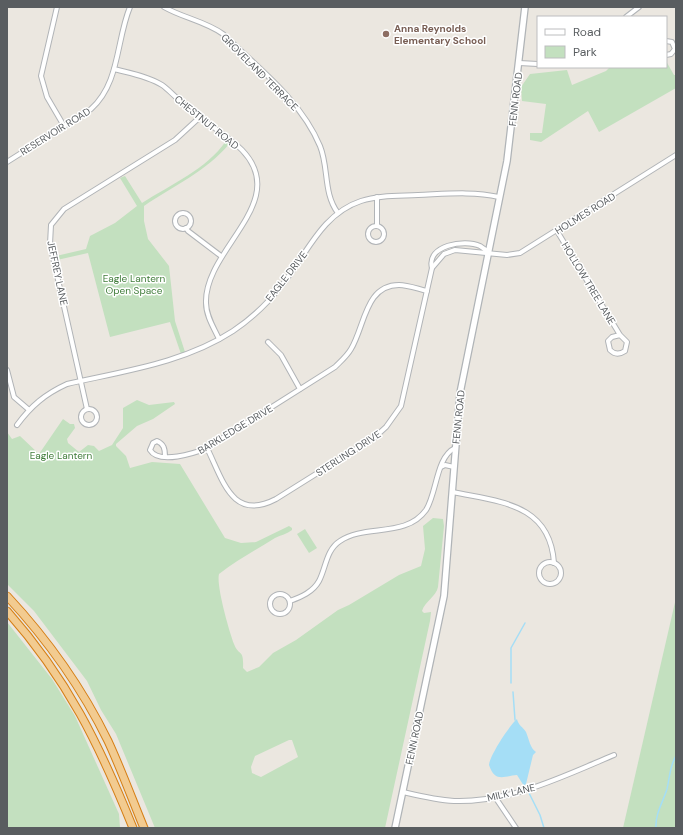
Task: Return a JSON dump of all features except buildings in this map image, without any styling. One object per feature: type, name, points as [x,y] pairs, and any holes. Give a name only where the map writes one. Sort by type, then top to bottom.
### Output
[{"type":"highway","points":[[7,596],[46,641],[84,698],[113,752],[144,828]]},
{"type":"highway","points":[[7,611],[47,660],[75,702],[106,761],[133,828]]},
{"type":"street","points":[[57,7],[40,76],[47,97],[64,126]]},
{"type":"street","name":"RESERVOIR ROAD","points":[[7,162],[91,109],[100,101],[106,93],[114,69],[130,7]]},
{"type":"street","name":"GROVELAND TERRACE","points":[[164,7],[177,14],[211,26],[223,34],[294,104],[305,117],[320,147],[330,200],[338,213]]},
{"type":"street","name":"FENN ROAD","points":[[395,828],[444,596],[453,492],[455,448],[462,380],[511,133],[525,7]]},
{"type":"street","points":[[627,16],[639,7]]},
{"type":"street","points":[[667,41],[672,42],[675,46],[673,53],[667,55]]},
{"type":"street","points":[[519,62],[537,64]]},
{"type":"street","name":"CHESTNUT ROAD","points":[[114,69],[146,78],[162,85],[243,151],[255,174],[257,187],[253,207],[221,256],[210,277],[206,303],[208,315],[219,339]]},
{"type":"street","name":"JEFFREY LANE","points":[[87,409],[82,381],[50,244],[51,225],[64,209],[175,140],[200,116]]},
{"type":"street","name":"HOLMES ROAD","points":[[488,252],[507,255],[520,253],[676,156]]},
{"type":"street","name":"EAGLE DRIVE","points":[[17,425],[28,409],[41,397],[53,390],[82,381],[181,357],[219,339],[248,319],[272,297],[319,232],[338,213],[361,201],[377,197],[456,193],[479,193],[499,197]]},
{"type":"street","points":[[377,197],[377,226]]},
{"type":"street","points":[[186,228],[188,232],[221,256]]},
{"type":"street","name":"HOLLOW TREE LANE","points":[[557,231],[620,335],[627,342],[626,348],[622,353],[614,353],[610,350],[608,341],[612,337],[620,335]]},
{"type":"street","name":"STERLING DRIVE","points":[[207,448],[230,494],[238,502],[252,507],[263,506],[276,499],[374,437],[386,427],[401,406],[432,268],[432,258],[440,250],[450,245],[461,243],[480,246],[488,252]]},
{"type":"street","points":[[432,268],[444,254],[455,250],[479,253],[488,252]]},
{"type":"street","name":"BARKLEDGE DRIVE","points":[[165,456],[183,456],[207,448],[335,367],[352,348],[372,299],[378,292],[392,286],[401,285],[427,291]]},
{"type":"street","points":[[268,342],[281,355],[300,388]]},
{"type":"street","points":[[7,370],[14,397],[28,409]]},
{"type":"street","points":[[290,601],[302,597],[312,590],[319,582],[328,556],[340,542],[350,537],[406,525],[422,516],[427,508],[447,453],[455,448]]},
{"type":"street","points":[[441,467],[445,465],[454,467]]},
{"type":"street","points":[[453,492],[514,505],[528,512],[540,524],[549,539],[553,552],[554,563],[559,568],[559,578],[554,583],[546,583],[541,579],[540,569],[547,562],[554,563]]},
{"type":"street","points":[[276,594],[283,594],[290,601],[289,608],[284,614],[274,613],[270,607],[270,601],[276,594]]},
{"type":"street","name":"MILK LANE","points":[[403,792],[436,800],[454,801],[495,797],[522,792],[545,784],[614,755]]},
{"type":"street","points":[[495,797],[516,828]]},
{"type":"green space","points":[[667,63],[674,75],[676,75],[676,88],[599,132],[588,111],[541,142],[530,140],[530,133],[542,133],[546,104],[522,101],[521,87],[530,74],[567,70],[572,85],[606,71],[609,68],[667,68]]},
{"type":"green space","name":"Eagle Lantern Open Space","points":[[226,141],[229,144],[211,162],[189,178],[144,206],[144,221],[148,239],[169,266],[175,321],[185,352],[181,354],[170,322],[110,337],[88,253],[57,260],[56,256],[86,249],[90,236],[115,223],[137,206],[120,178],[125,176],[142,203],[187,176],[209,160]]},
{"type":"green space","name":"Eagle Lantern","points":[[137,400],[149,405],[174,402],[175,404],[153,419],[137,426],[116,444],[116,446],[126,456],[130,468],[152,462],[180,464],[225,538],[241,543],[256,542],[289,526],[292,528],[292,530],[275,538],[219,574],[219,588],[229,629],[236,648],[242,655],[243,668],[247,672],[259,667],[273,653],[296,640],[338,610],[399,575],[421,566],[425,549],[423,526],[433,518],[443,519],[444,526],[438,587],[435,594],[425,604],[422,611],[424,613],[431,612],[430,621],[385,828],[155,828],[116,734],[101,710],[87,681],[34,611],[7,584],[7,432],[12,439],[20,436],[39,454],[63,419],[70,424],[74,424],[75,428],[67,439],[68,443],[79,452],[88,445],[94,446],[99,451],[112,445],[123,428],[123,408]],"holes":[[[292,740],[298,757],[261,777],[252,773],[251,767],[255,756]]]},
{"type":"green space","points":[[305,529],[317,548],[309,553],[297,534]]},
{"type":"green space","points":[[676,598],[676,828],[623,828]]},
{"type":"green space","points":[[7,622],[52,679],[75,716],[119,814],[120,828],[7,828]]},
{"type":"water","points":[[517,719],[518,723],[526,732],[531,746],[536,752],[533,755],[526,784],[524,786],[517,775],[504,777],[497,776],[491,771],[489,765],[500,741]]},
{"type":"waterway","points":[[511,683],[511,648],[525,623]]},
{"type":"waterway","points":[[513,692],[515,720]]},
{"type":"waterway","points":[[656,828],[658,813],[667,789],[671,768],[676,756]]},
{"type":"waterway","points":[[529,793],[540,815],[544,828]]},
{"type":"place","name":"Anna Reynolds Elementary School","points":[[386,34]]}]
